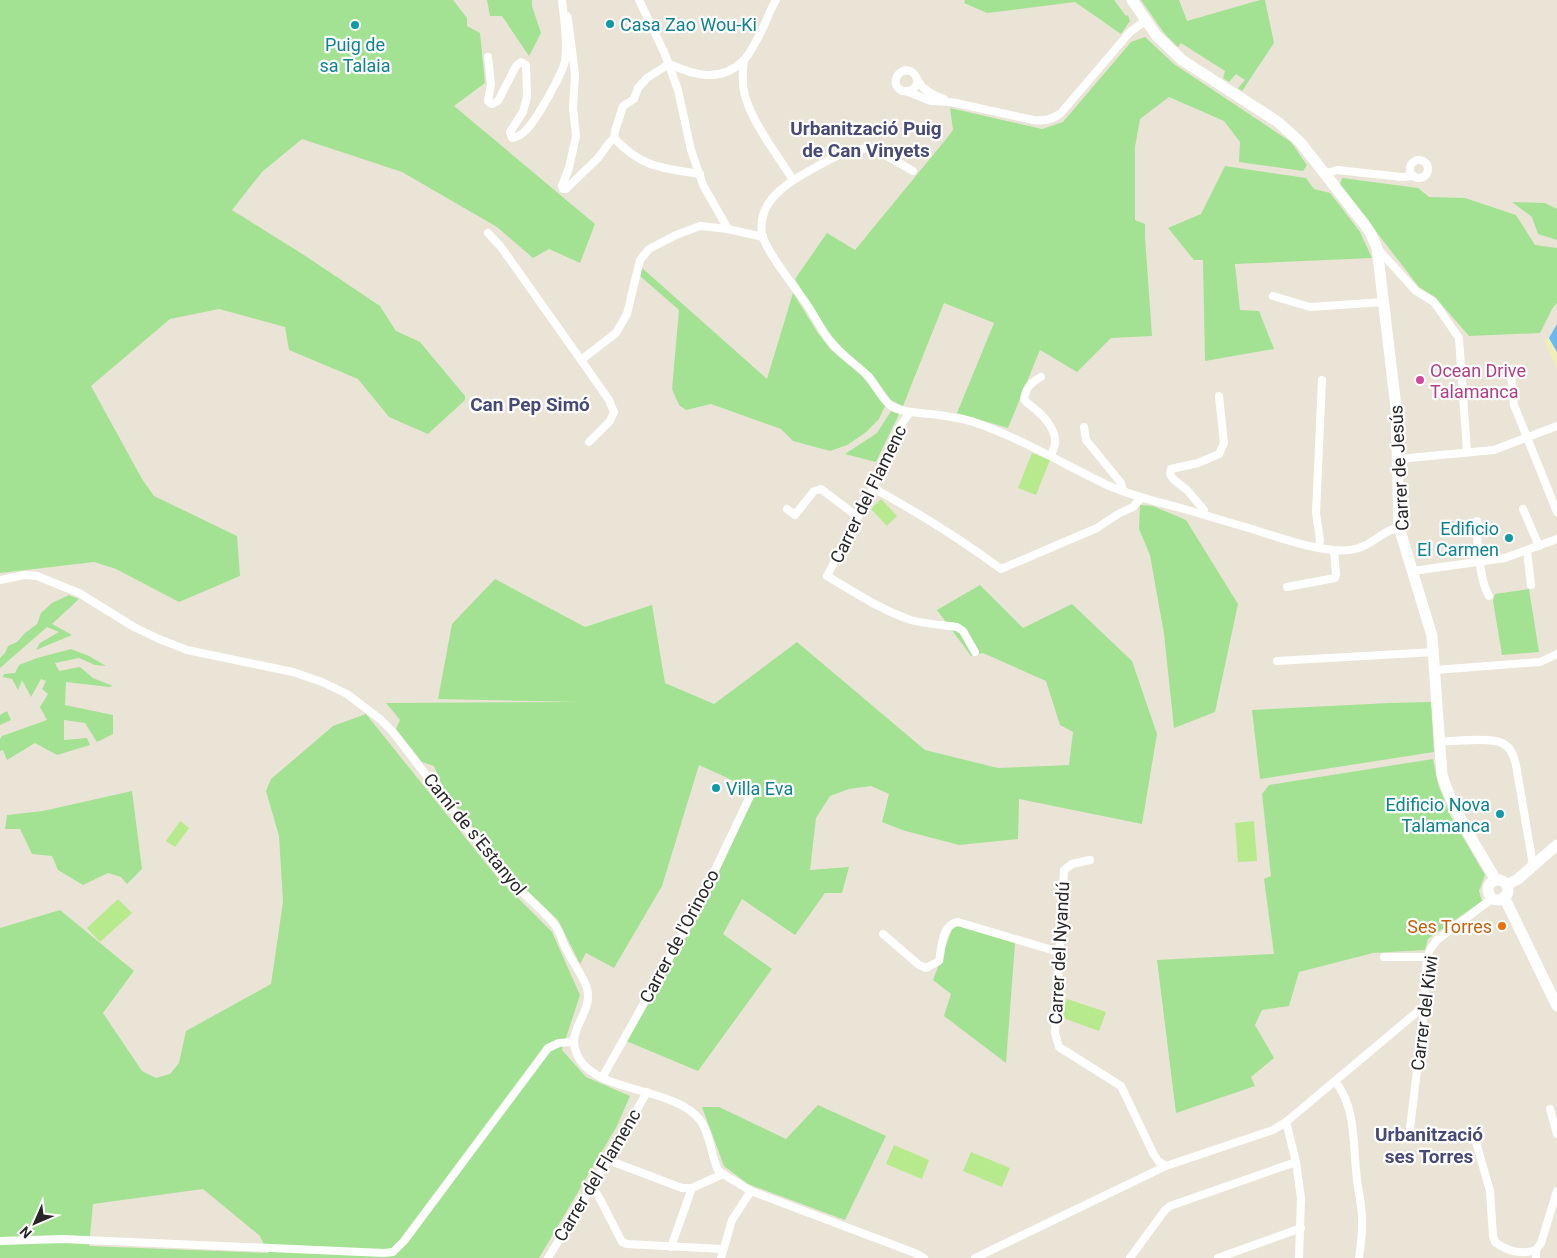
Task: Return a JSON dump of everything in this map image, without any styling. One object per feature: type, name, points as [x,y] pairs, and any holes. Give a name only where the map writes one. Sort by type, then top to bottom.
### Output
[{"type":"street","points":[[488,58],[491,84],[488,101],[492,104],[498,101],[516,66],[521,62],[526,65],[527,97],[523,112],[510,132],[512,138],[518,137],[536,118],[565,61],[562,0]]},
{"type":"street","points":[[639,0],[669,64],[678,90],[692,150],[703,185],[728,229]]},
{"type":"street","points":[[776,0],[761,32],[744,61],[742,78],[745,98],[751,113],[793,180]]},
{"type":"street","points":[[1132,0],[1145,21],[1182,60],[1278,122],[1290,132],[1300,142],[1368,230],[1377,248],[1416,291],[1434,302],[1459,338],[1468,452]]},
{"type":"street","points":[[564,16],[567,16],[568,19],[572,43],[575,74],[574,108],[576,136],[563,188],[566,189],[573,183],[598,158],[614,138],[623,106],[634,99],[638,88],[648,78],[669,64]]},
{"type":"street","points":[[950,102],[931,101],[902,91],[897,87],[896,81],[900,72],[905,70],[911,71],[933,96],[950,102],[1041,121],[1056,117],[1062,113],[1130,32],[1145,21]]},
{"type":"street","points":[[669,64],[700,75],[722,74],[744,61]]},
{"type":"street","points":[[908,92],[914,89],[918,81]]},
{"type":"street","points":[[614,138],[625,150],[644,163],[700,174]]},
{"type":"street","points":[[913,172],[875,149],[869,148],[836,156],[793,180],[778,191],[768,203],[762,227],[763,237],[773,255],[808,305],[832,344],[868,377],[890,406],[910,412],[979,423],[1108,485],[1141,498],[1319,547],[1334,550],[1360,548],[1370,544],[1389,530],[1399,527]]},
{"type":"street","points":[[1324,174],[1337,170],[1402,177],[1412,176]]},
{"type":"street","points":[[581,360],[616,333],[627,314],[640,260],[649,249],[676,234],[700,226],[728,229],[763,237]]},
{"type":"street","points":[[488,233],[501,246],[609,400],[614,412],[610,422],[589,442]]},
{"type":"street","name":"Carrer de Jesús","points":[[1377,248],[1396,407],[1399,527],[1432,636],[1442,775],[1448,792],[1496,880]]},
{"type":"street","points":[[1273,296],[1310,307],[1384,302]]},
{"type":"street","points":[[1511,375],[1514,406],[1557,512]]},
{"type":"street","points":[[1041,377],[1031,382],[1024,399],[1048,423],[1054,434],[1055,443],[1051,456]]},
{"type":"street","points":[[1319,547],[1320,540],[1316,513],[1322,380]]},
{"type":"street","points":[[1203,514],[1204,510],[1170,474],[1171,470],[1198,463],[1219,454],[1224,443],[1219,396]]},
{"type":"street","name":"Carrer del Flamenc","points":[[910,412],[899,428],[873,488],[827,576],[894,613],[912,620],[957,627],[963,631],[975,652]]},
{"type":"street","points":[[1084,426],[1086,440],[1121,483],[1123,491]]},
{"type":"street","points":[[1398,458],[1494,450],[1557,426]]},
{"type":"street","points":[[873,488],[918,512],[1002,569],[1097,528],[1118,514],[1133,507],[1141,498]]},
{"type":"street","points":[[787,509],[795,516],[814,491],[821,489],[858,517]]},
{"type":"street","points":[[1524,509],[1539,546]]},
{"type":"street","points":[[1477,521],[1480,562],[1485,590],[1489,596]]},
{"type":"street","points":[[1413,571],[1505,558],[1557,539]]},
{"type":"street","points":[[1287,587],[1335,578],[1334,550]]},
{"type":"street","points":[[1527,550],[1530,585]]},
{"type":"street","name":"Camí de s'Estanyol","points":[[0,580],[24,575],[37,576],[80,593],[134,627],[187,650],[293,672],[328,684],[341,690],[380,719],[402,744],[499,869],[559,931],[570,957],[584,980],[588,994],[587,1007],[576,1029],[573,1042]]},
{"type":"street","points":[[1277,661],[1434,652]]},
{"type":"street","points":[[1435,670],[1540,662],[1557,654]]},
{"type":"street","points":[[1439,742],[1493,740],[1502,742],[1509,748],[1514,755],[1534,865]]},
{"type":"street","name":"Carrer de l'Orinoco","points":[[602,1078],[694,914],[752,792]]},
{"type":"street","points":[[1557,845],[1501,893],[1489,893],[1489,886],[1496,880],[1502,881],[1501,893],[1557,1006]]},
{"type":"street","name":"Carrer del Nyandú","points":[[1090,860],[1072,864],[1064,870],[1055,1033],[1059,1047],[1121,1086],[1153,1153],[1158,1161],[1166,1166]]},
{"type":"street","name":"Carrer del Kiwi","points":[[1410,1128],[1422,1029],[1427,957],[1437,940],[1501,893]]},
{"type":"street","points":[[883,934],[919,965],[926,968],[938,961],[946,929],[952,923],[958,922],[1059,952]]},
{"type":"street","points":[[1384,957],[1427,957]]},
{"type":"street","points":[[975,1258],[1166,1166],[1273,1130],[1286,1122],[1423,1007]]},
{"type":"street","points":[[0,1241],[62,1239],[374,1253],[392,1252],[404,1241],[548,1048],[559,1042],[573,1042],[584,1066],[593,1074],[680,1105],[699,1119],[703,1125],[716,1165],[723,1174],[751,1192],[924,1258]]},
{"type":"street","points":[[1335,1081],[1344,1091],[1356,1149],[1356,1168],[1362,1216],[1359,1258]]},
{"type":"street","name":"Carrer del Flamenc","points":[[548,1258],[647,1092]]},
{"type":"street","points":[[1550,1109],[1557,1134]]},
{"type":"street","points":[[1286,1122],[1296,1162],[1301,1198],[1299,1258]]},
{"type":"street","points":[[1476,1142],[1490,1191],[1495,1242],[1510,1251],[1536,1254],[1557,1191]]},
{"type":"street","points":[[608,1160],[682,1188],[692,1188],[723,1174]]},
{"type":"street","points":[[1130,1258],[1165,1210],[1170,1206],[1296,1162]]},
{"type":"street","points":[[592,1186],[622,1242],[627,1244],[724,1249]]},
{"type":"street","points":[[671,1247],[692,1188]]},
{"type":"street","points":[[721,1258],[732,1220],[751,1192]]},
{"type":"street","points":[[1218,1258],[1301,1228]]},
{"type":"green space","points":[[0,0],[453,0],[467,18],[467,26],[480,33],[485,83],[454,106],[595,224],[580,263],[549,249],[533,258],[497,227],[402,172],[302,139],[262,172],[232,210],[380,306],[396,331],[420,342],[465,396],[465,400],[428,434],[389,417],[358,379],[289,350],[285,327],[219,309],[170,319],[91,386],[142,479],[154,496],[237,536],[240,576],[179,602],[116,569],[94,562],[0,573]]},
{"type":"green space","points":[[487,0],[532,0],[532,6],[541,33],[529,56],[502,16],[490,16]]},
{"type":"green space","points":[[965,0],[1114,0],[1126,16],[1128,15],[1130,21],[1121,34],[1075,2],[987,13],[964,3]]},
{"type":"green space","points":[[1141,0],[1179,0],[1187,21],[1265,0],[1274,43],[1242,91],[1238,88],[1245,80],[1236,74],[1229,82],[1223,78],[1225,71],[1181,43],[1178,47],[1164,33]]},
{"type":"green space","points":[[1145,37],[1174,64],[1291,142],[1307,165],[1303,171],[1239,162],[1240,142],[1224,121],[1169,97],[1140,119],[1135,147],[1135,220],[1145,224],[1152,336],[1111,338],[1077,372],[1040,350],[1008,428],[957,413],[994,323],[944,303],[903,406],[891,400],[874,377],[845,351],[828,332],[795,279],[827,233],[855,250],[953,130],[950,108],[1042,129],[1063,122],[1131,42]]},
{"type":"green space","points":[[1225,166],[1306,178],[1314,189],[1330,193],[1360,232],[1372,258],[1235,264],[1240,310],[1259,311],[1274,349],[1205,361],[1203,260],[1194,260],[1168,228],[1201,214]]},
{"type":"green space","points":[[1342,178],[1418,188],[1429,197],[1465,198],[1516,215],[1535,245],[1557,248],[1557,303],[1540,333],[1469,336],[1435,297],[1419,287],[1340,185]]},
{"type":"green space","points":[[1512,202],[1545,203],[1557,209],[1557,240],[1538,234],[1532,217]]},
{"type":"green space","points":[[641,267],[767,379],[793,293],[830,349],[862,376],[885,406],[879,419],[865,433],[847,445],[830,451],[793,441],[781,429],[711,404],[686,410],[679,405],[672,389],[679,310],[640,276]]},
{"type":"green space","points":[[891,411],[899,414],[876,462],[845,454],[877,433]]},
{"type":"green space","points":[[1032,453],[1050,460],[1036,495],[1018,488]]},
{"type":"green space","points":[[881,499],[897,516],[887,526],[871,509]]},
{"type":"green space","points":[[1140,505],[1153,506],[1186,520],[1238,604],[1215,712],[1174,728],[1164,634],[1150,555],[1139,529]]},
{"type":"green space","points":[[495,579],[585,627],[652,605],[665,683],[714,704],[797,642],[925,750],[998,768],[1069,765],[1073,732],[1060,725],[1046,681],[983,653],[971,656],[937,610],[980,585],[1023,628],[1072,604],[1132,661],[1157,734],[1142,824],[1019,799],[1018,839],[959,845],[902,830],[882,822],[889,794],[871,786],[849,789],[830,796],[816,818],[810,870],[849,867],[842,893],[825,893],[795,935],[742,899],[723,934],[772,969],[698,1071],[626,1041],[700,913],[756,791],[699,765],[662,886],[614,968],[586,953],[580,964],[558,920],[506,871],[444,790],[434,766],[422,762],[396,729],[400,720],[386,703],[578,702],[438,699],[452,624]]},
{"type":"green space","points":[[1529,589],[1539,652],[1502,655],[1493,601],[1495,594]]},
{"type":"green space","points":[[69,595],[79,599],[52,624],[72,635],[36,650],[40,643],[59,632],[47,627],[0,668],[0,658],[8,646],[17,642],[37,624],[41,613],[52,603]]},
{"type":"green space","points":[[71,649],[89,656],[106,666],[95,665],[79,658],[55,663],[59,671],[80,667],[93,678],[113,686],[66,682],[65,705],[113,715],[113,734],[97,742],[85,723],[64,720],[64,740],[87,738],[90,745],[57,755],[35,743],[7,760],[3,750],[0,751],[0,739],[2,736],[47,720],[40,707],[48,694],[42,689],[46,681],[41,679],[31,697],[22,680],[18,690],[12,679],[3,677],[4,674],[15,673],[19,665],[37,658]]},
{"type":"green space","points":[[1431,702],[1434,752],[1260,779],[1252,710]]},
{"type":"green space","points":[[7,711],[11,720],[0,725],[0,715]]},
{"type":"green space","points":[[366,714],[497,877],[552,932],[580,995],[562,1050],[586,1077],[630,1096],[617,1126],[539,1258],[0,1258],[0,928],[60,910],[134,971],[103,1013],[142,1071],[156,1078],[170,1074],[179,1063],[186,1031],[271,984],[283,902],[279,836],[266,791],[271,779],[333,726]],"holes":[[[203,1189],[260,1236],[268,1253],[89,1246],[93,1204]]]},
{"type":"green space","points":[[1433,759],[1438,784],[1450,815],[1485,875],[1479,891],[1482,901],[1428,939],[1425,950],[1373,953],[1299,972],[1289,1006],[1262,1010],[1255,1025],[1274,1058],[1251,1077],[1255,1086],[1176,1113],[1157,960],[1274,954],[1264,879],[1271,876],[1262,794],[1269,785]]},
{"type":"green space","points":[[132,791],[142,869],[127,884],[121,877],[108,873],[83,885],[58,870],[52,856],[32,854],[20,829],[5,829],[7,815],[43,811]]},
{"type":"green space","points":[[180,821],[189,828],[175,847],[166,841]]},
{"type":"green space","points":[[1254,821],[1257,861],[1238,862],[1235,823]]},
{"type":"green space","points":[[118,899],[132,913],[100,942],[87,928]]},
{"type":"green space","points":[[958,926],[1015,943],[1006,1063],[944,1016],[951,994],[933,980],[953,927]]},
{"type":"green space","points":[[1067,999],[1106,1012],[1099,1031],[1060,1017]]},
{"type":"green space","points":[[818,1105],[886,1136],[845,1220],[748,1184],[724,1166],[702,1107],[719,1107],[786,1139]]},
{"type":"green space","points":[[894,1145],[929,1160],[922,1179],[886,1164]]},
{"type":"green space","points":[[971,1152],[1010,1168],[1002,1187],[963,1171]]},
{"type":"sand","points":[[1549,338],[1557,352],[1557,369],[1544,340]]},
{"type":"water","points":[[1557,324],[1557,352],[1549,338]]},
{"type":"place","name":"Casa Zao Wou-Ki","points":[[610,24]]},
{"type":"place","name":"Puig de sa Talaia","points":[[355,25]]},
{"type":"place","name":"Ocean Drive Talamanca","points":[[1420,380]]},
{"type":"place","name":"Edificio El Carmen","points":[[1509,538]]},
{"type":"place","name":"Villa Eva","points":[[716,788]]},
{"type":"place","name":"Edificio Nova Talamanca","points":[[1500,814]]},
{"type":"place","name":"Ses Torres","points":[[1502,926]]},
{"type":"district","name":"Urbanització Puig de Can Vinyets","points":[[866,139]]},
{"type":"district","name":"Can Pep Simó","points":[[530,404]]},
{"type":"district","name":"Urbanització ses Torres","points":[[1429,1145]]}]
